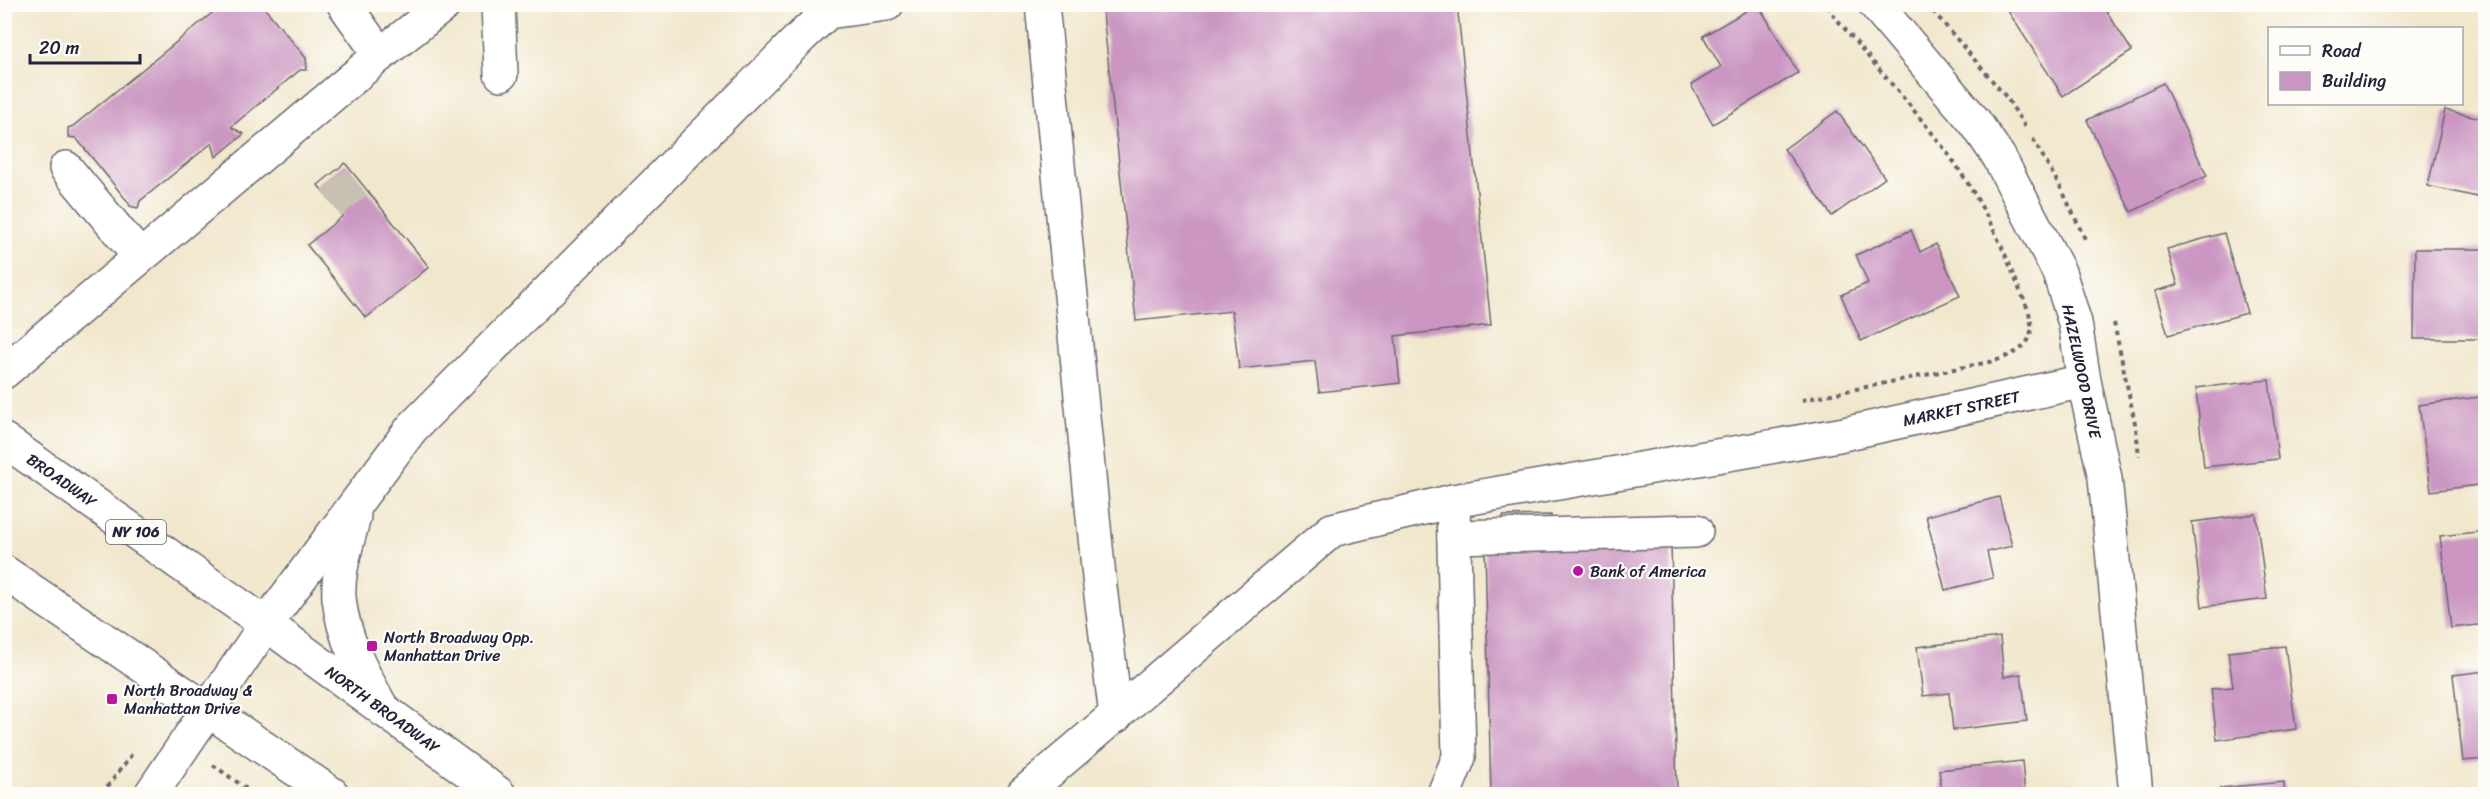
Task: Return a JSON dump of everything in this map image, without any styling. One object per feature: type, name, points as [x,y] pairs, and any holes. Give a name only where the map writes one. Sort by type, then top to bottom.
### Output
[{"type":"street","points":[[344,4],[380,55]]},
{"type":"street","points":[[4,372],[380,55],[445,4]]},
{"type":"street","points":[[498,4],[501,74]]},
{"type":"street","points":[[151,795],[267,624],[412,428],[828,12],[887,4]]},
{"type":"street","points":[[1042,4],[1100,587],[1116,716]]},
{"type":"street","name":"HAZELWOOD DRIVE","points":[[1875,4],[1975,122],[1999,157],[2059,272],[2075,323],[2084,381],[2105,478],[2136,795]]},
{"type":"street","points":[[66,168],[140,257]]},
{"type":"street","name":"MARKET STREET","points":[[1023,795],[1332,530],[1453,501],[1839,435],[2084,381]]},
{"type":"street","name":"BROADWAY","points":[[4,440],[267,624]]},
{"type":"street","points":[[1444,795],[1459,757],[1453,501]]},
{"type":"street","points":[[358,502],[342,567],[339,597],[346,636],[356,661],[383,710]]},
{"type":"street","points":[[1454,537],[1696,531]]},
{"type":"street","points":[[4,572],[332,795]]},
{"type":"street","name":"NORTH BROADWAY","points":[[267,624],[499,795]]},
{"type":"path","points":[[1802,400],[1994,361],[2013,354],[2026,344],[2031,331],[2028,313],[2010,265],[1975,194],[1946,151],[1835,17],[1827,4]]},
{"type":"path","points":[[209,762],[254,795]]},
{"type":"building","points":[[1102,4],[1457,4],[1491,325],[1395,336],[1400,383],[1319,392],[1315,361],[1239,369],[1232,311],[1136,321]]},
{"type":"building","points":[[1758,4],[1798,73],[1713,124],[1691,85],[1721,67],[1703,36]]},
{"type":"building","points":[[2018,4],[2102,4],[2132,51],[2063,96],[2008,11]]},
{"type":"building","points":[[222,5],[262,5],[306,58],[307,70],[300,70],[231,127],[244,134],[216,157],[212,143],[140,201],[138,208],[130,206],[76,138],[68,137],[68,128]]},
{"type":"building","points":[[2163,83],[2207,176],[2131,212],[2087,120]]},
{"type":"building","points":[[2445,110],[2486,119],[2486,199],[2428,186]]},
{"type":"building","points":[[1837,111],[1885,178],[1832,216],[1784,149]]},
{"type":"building","points":[[345,163],[429,267],[366,318],[307,245],[343,216],[318,185]]},
{"type":"building","points":[[1911,230],[1920,252],[1936,244],[1960,296],[1861,341],[1841,295],[1868,283],[1856,255]]},
{"type":"building","points":[[2224,233],[2247,313],[2168,335],[2155,291],[2178,285],[2167,249]]},
{"type":"building","points":[[2415,249],[2486,249],[2486,339],[2414,339]]},
{"type":"building","points":[[2269,380],[2278,459],[2204,467],[2196,388]]},
{"type":"building","points":[[2486,396],[2486,484],[2431,491],[2419,405]]},
{"type":"building","points":[[1999,497],[2012,546],[1987,552],[1993,578],[1945,590],[1926,516]]},
{"type":"building","points":[[2256,514],[2267,599],[2202,607],[2192,522]]},
{"type":"building","points":[[1551,515],[1551,546],[1671,543],[1677,794],[1491,794],[1485,547],[1504,547],[1503,516]]},
{"type":"building","points":[[2486,531],[2486,624],[2451,628],[2440,536]]},
{"type":"building","points":[[2000,637],[2004,677],[2021,674],[2027,721],[1953,730],[1949,693],[1923,696],[1917,647]]},
{"type":"building","points":[[2285,646],[2296,729],[2217,740],[2211,689],[2233,687],[2228,652]]},
{"type":"building","points":[[2486,671],[2486,759],[2463,761],[2453,675]]},
{"type":"building","points":[[2022,761],[2025,794],[1942,794],[1939,770]]},
{"type":"building","points":[[2284,782],[2285,794],[2220,794],[2220,788]]},
{"type":"tunnel","points":[[331,203],[360,180]]},
{"type":"place","name":"Bank of America","points":[[1578,571]]},
{"type":"place","name":"North Broadway Opp. Manhattan Drive","points":[[372,646]]},
{"type":"place","name":"North Broadway & Manhattan Drive","points":[[112,699]]}]
